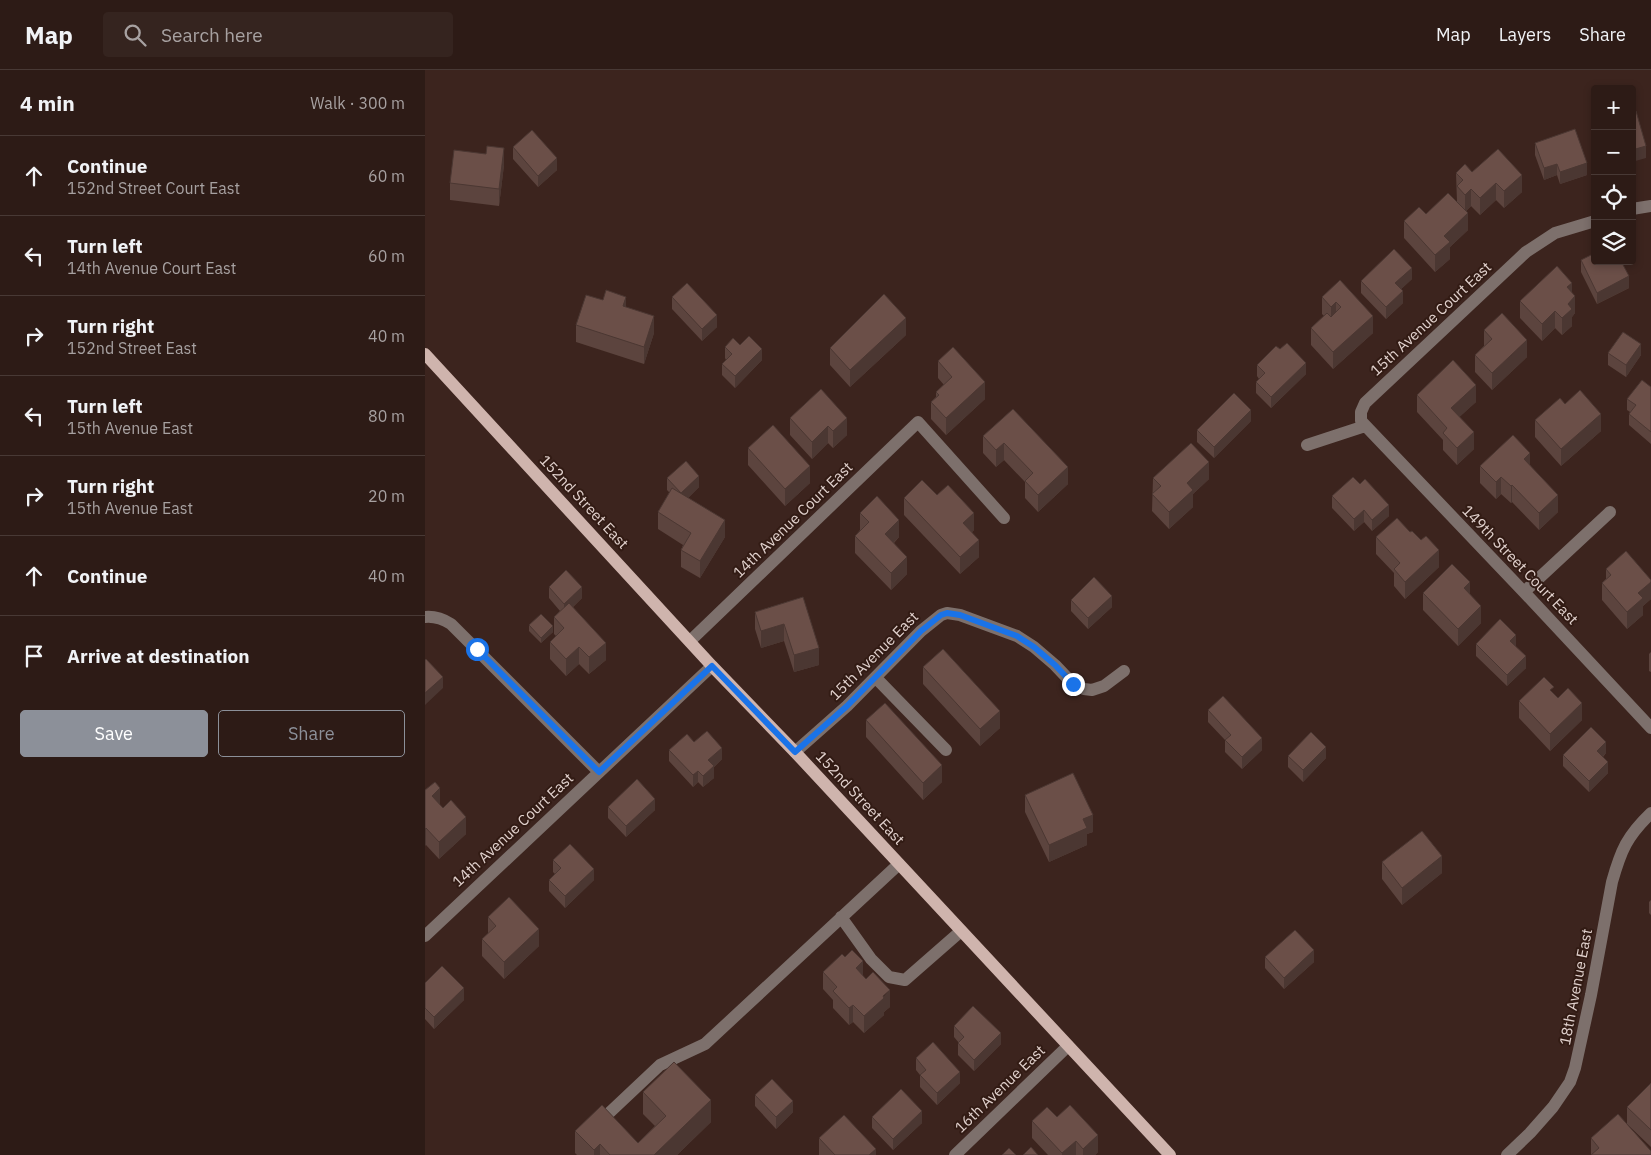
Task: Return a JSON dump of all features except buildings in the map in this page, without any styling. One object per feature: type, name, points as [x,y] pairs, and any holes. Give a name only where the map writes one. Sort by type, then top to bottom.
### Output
[{"type":"main road","name":"152nd Street East","points":[[425,354],[712,666],[795,752],[1170,1155]]},
{"type":"street","points":[[1636,208],[1651,206]]},
{"type":"street","name":"15th Avenue Court East","points":[[1365,426],[1361,421],[1361,412],[1365,403],[1526,252],[1555,234],[1591,222]]},
{"type":"street","name":"14th Avenue Court East","points":[[690,641],[917,422],[1004,518]]},
{"type":"street","points":[[1307,445],[1365,426]]},
{"type":"street","name":"149th Street Court East","points":[[1365,426],[1525,592],[1651,728]]},
{"type":"street","points":[[1525,592],[1610,512]]},
{"type":"street","name":"15th Avenue East","points":[[795,752],[847,706],[921,631],[941,615],[947,613],[960,615],[1017,636],[1034,647],[1055,665],[1073,684],[1084,689],[1092,690],[1104,686],[1124,671]]},
{"type":"street","points":[[425,617],[432,616],[451,624],[599,772]]},
{"type":"street","name":"14th Avenue Court East","points":[[425,936],[712,666]]},
{"type":"street","points":[[876,678],[946,750]]},
{"type":"street","name":"18th Avenue East","points":[[1507,1155],[1553,1107],[1570,1082],[1579,1054],[1616,866],[1625,844],[1638,826],[1651,813]]},
{"type":"street","points":[[609,1114],[660,1065],[705,1044],[899,864]]},
{"type":"street","points":[[841,917],[871,959],[889,977],[905,980],[961,931]]},
{"type":"street","name":"16th Avenue East","points":[[955,1155],[1068,1046]]},
{"type":"route","points":[[477,649],[599,772],[712,666],[795,752],[847,706],[921,631],[941,615],[947,613],[960,615],[1017,636],[1034,647],[1073,684]]}]
